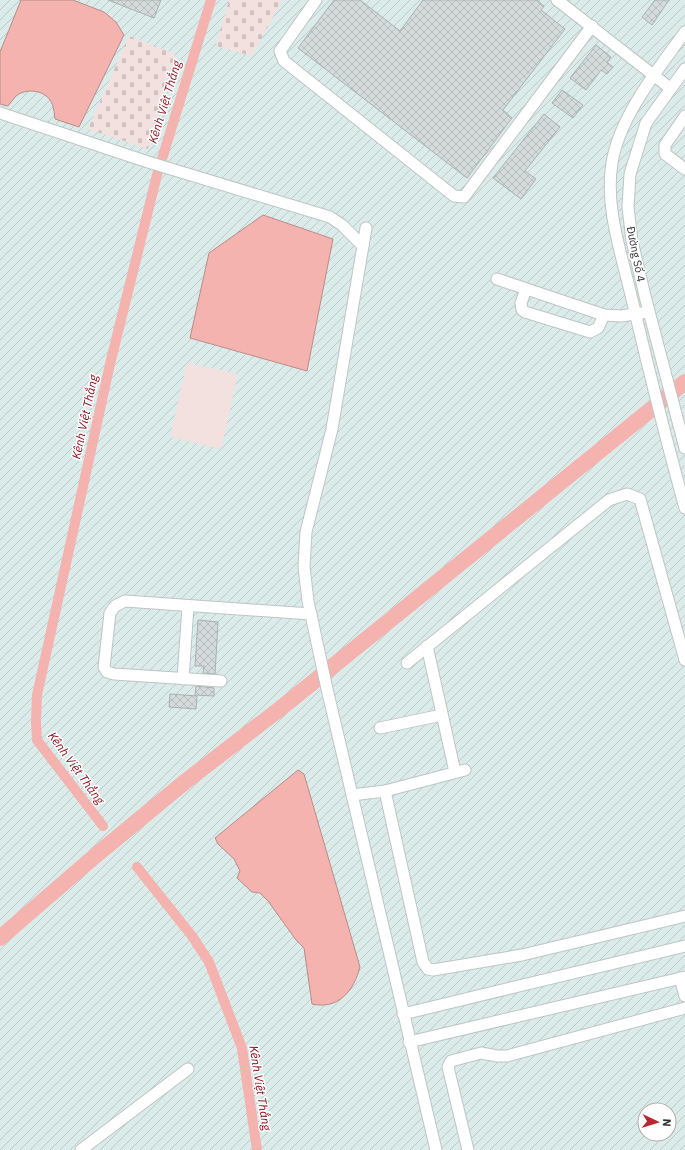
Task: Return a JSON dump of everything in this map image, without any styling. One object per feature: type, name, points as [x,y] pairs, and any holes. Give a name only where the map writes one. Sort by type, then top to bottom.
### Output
[{"type":"street","points":[[316,0],[280,50],[284,61],[454,196],[464,197],[592,26]]},
{"type":"street","points":[[557,0],[654,74],[670,88]]},
{"type":"street","points":[[685,32],[654,74],[624,123],[612,162],[610,206],[635,314],[685,508]]},
{"type":"street","name":"Đường Số 4","points":[[685,69],[646,123],[630,174],[628,207],[632,241],[674,410],[685,448]]},
{"type":"street","points":[[0,113],[148,162],[330,217],[342,225],[363,246]]},
{"type":"street","points":[[685,116],[665,145],[665,154],[685,169]]},
{"type":"street","points":[[366,228],[332,429],[306,532],[304,567],[311,614],[327,689],[409,1042],[436,1150]]},
{"type":"street","points":[[497,279],[604,315],[621,316],[649,311]]},
{"type":"street","points":[[526,289],[521,303],[522,310],[525,312],[590,332],[598,328],[604,315]]},
{"type":"street","points":[[670,451],[685,448]]},
{"type":"street","points":[[407,663],[609,500],[627,494],[640,499],[685,660]]},
{"type":"street","points":[[221,681],[114,674],[107,672],[104,667],[110,613],[115,606],[125,601],[311,614]]},
{"type":"street","points":[[183,678],[188,606]]},
{"type":"street","points":[[352,795],[385,790],[460,771],[442,715],[427,646]]},
{"type":"street","points":[[380,728],[442,715]]},
{"type":"street","points":[[385,790],[425,968],[433,970],[522,955],[685,916]]},
{"type":"street","points":[[403,1014],[685,946]]},
{"type":"street","points":[[409,1042],[683,978],[685,996]]},
{"type":"street","points":[[468,1150],[448,1067],[451,1061],[481,1053],[507,1056],[685,1008]]},
{"type":"street","points":[[81,1150],[188,1069]]},
{"type":"shaded area","points":[[0,0],[685,0],[685,1150],[0,1150]]},
{"type":"shaded area","points":[[21,0],[73,0],[104,12],[116,22],[124,35],[79,127],[55,119],[50,100],[39,92],[29,91],[20,93],[8,106],[0,104],[0,52]]},
{"type":"shaded area","points":[[263,215],[333,239],[307,371],[190,338],[209,253]]},
{"type":"shaded area","points":[[298,770],[304,774],[360,967],[354,983],[344,996],[330,1004],[322,1005],[312,1004],[304,948],[296,940],[268,901],[260,893],[252,892],[237,878],[240,871],[234,859],[218,844],[215,838]]},
{"type":"green space","points":[[229,0],[282,0],[252,56],[216,46]]},
{"type":"green space","points":[[129,36],[175,54],[148,149],[88,129]]},
{"type":"green space","points":[[187,363],[238,374],[221,449],[170,437]]},
{"type":"building","points":[[108,0],[161,0],[154,18]]},
{"type":"building","points":[[334,0],[360,0],[400,31],[423,0],[537,0],[544,6],[541,10],[565,29],[503,110],[512,118],[467,178],[298,48]]},
{"type":"building","points":[[655,0],[669,0],[652,25],[642,17]]},
{"type":"building","points":[[596,45],[611,57],[607,62],[613,67],[607,74],[601,70],[586,90],[570,78]]},
{"type":"building","points":[[562,90],[583,105],[573,118],[552,103]]},
{"type":"building","points":[[544,114],[560,127],[525,171],[536,179],[521,199],[493,178]]},
{"type":"building","points":[[198,620],[218,622],[215,674],[203,673],[204,666],[195,666]]},
{"type":"building","points":[[196,686],[214,688],[214,696],[195,695]]},
{"type":"building","points":[[170,694],[197,696],[196,709],[169,707]]},
{"type":"waterway","name":"Kênh Việt Thắng","points":[[103,826],[37,740],[37,695],[110,364],[157,175],[211,0]]},
{"type":"waterway","points":[[0,938],[95,856],[186,781],[281,708],[685,382]]},
{"type":"waterway","name":"Kênh Việt Thắng","points":[[137,867],[192,936],[209,962],[242,1048],[257,1150]]}]
